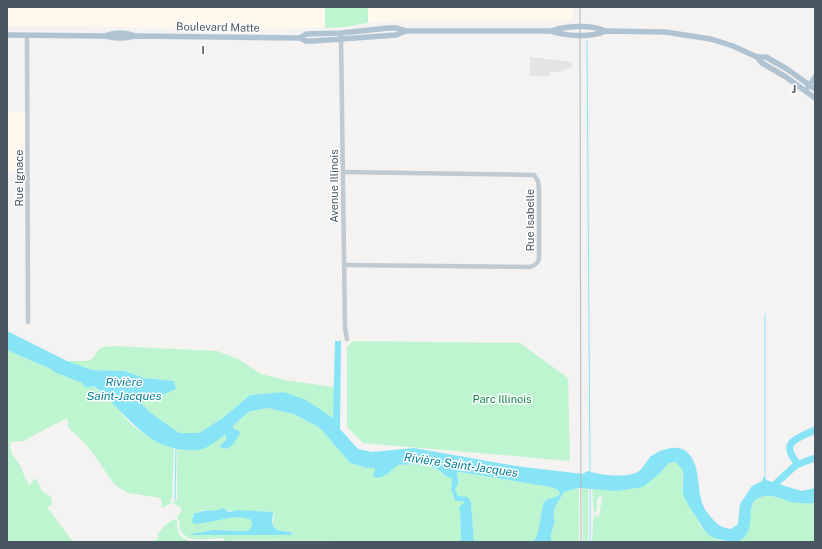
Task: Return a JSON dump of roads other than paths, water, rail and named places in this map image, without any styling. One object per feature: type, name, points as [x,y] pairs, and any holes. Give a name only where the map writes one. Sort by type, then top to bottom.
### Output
[{"type":"main road","name":"Boulevard Matte","points":[[300,38],[306,34],[341,33],[396,28],[406,31],[551,31],[561,27],[590,27],[605,31],[659,31],[687,34],[727,44],[757,56],[769,58],[813,88]]},
{"type":"main road","name":"Boulevard Matte","points":[[7,34],[105,36],[115,32],[120,32],[135,36],[300,38],[306,41],[342,40],[396,35],[406,31]]},
{"type":"main road","name":"Boulevard Matte","points":[[757,56],[762,63],[813,96]]},
{"type":"main road","points":[[813,96],[815,77]]},
{"type":"main road","points":[[806,91],[813,88]]},
{"type":"street","name":"Avenue Illinois","points":[[341,33],[343,228],[345,328],[347,339]]},
{"type":"street","name":"Rue Ignace","points":[[27,35],[28,322]]},
{"type":"street","name":"Rue Isabelle","points":[[343,172],[534,175],[538,181],[539,190],[539,259],[535,266],[344,265]]},
{"type":"water","name":"Rivière Saint-Jacques","points":[[7,331],[67,361],[92,370],[125,371],[144,378],[174,381],[176,389],[156,398],[138,400],[151,413],[179,433],[199,433],[224,417],[250,395],[284,392],[306,400],[333,418],[335,341],[341,341],[340,429],[358,449],[372,452],[414,448],[516,466],[583,474],[587,471],[618,476],[636,473],[653,455],[665,449],[678,448],[689,454],[693,460],[698,475],[701,500],[706,511],[715,522],[722,527],[731,529],[738,524],[740,504],[752,486],[762,481],[765,474],[766,480],[801,491],[815,488],[815,503],[791,502],[772,496],[761,497],[755,500],[752,505],[750,525],[748,532],[744,537],[733,543],[716,539],[705,531],[686,502],[683,493],[683,472],[676,462],[669,463],[658,475],[643,487],[616,491],[578,488],[564,492],[554,510],[555,521],[551,534],[551,542],[534,542],[538,532],[543,504],[546,500],[558,496],[560,493],[558,490],[551,487],[460,472],[457,473],[458,483],[455,489],[458,496],[468,497],[471,502],[474,542],[461,542],[459,507],[464,503],[463,501],[455,501],[451,489],[451,478],[447,477],[433,467],[423,465],[398,465],[384,476],[378,478],[374,477],[374,468],[367,468],[350,463],[320,428],[294,414],[267,408],[248,412],[233,426],[233,428],[240,432],[235,442],[227,449],[219,447],[226,440],[226,434],[201,450],[184,450],[170,447],[157,442],[135,426],[105,395],[94,386],[86,388],[82,383],[54,372],[51,369],[7,350]]},
{"type":"water","points":[[223,508],[229,512],[237,510],[273,512],[272,522],[274,528],[291,532],[292,535],[191,535],[213,530],[246,531],[250,529],[252,524],[251,520],[239,517],[200,524],[194,524],[192,521],[194,513]]},
{"type":"waterway","points":[[587,41],[590,472]]},
{"type":"waterway","points":[[765,314],[765,473]]},
{"type":"waterway","points":[[798,464],[792,457],[790,446],[796,439],[815,430]]},
{"type":"waterway","points":[[175,500],[176,449]]},
{"type":"waterway","points":[[772,487],[796,465],[815,458]]},
{"type":"waterway","points":[[590,487],[590,542]]},
{"type":"railway","points":[[580,7],[581,542]]},
{"type":"district","name":"I","points":[[203,50]]},
{"type":"district","name":"J","points":[[794,89]]},
{"type":"park label","name":"Parc Illinois","points":[[502,399]]}]
